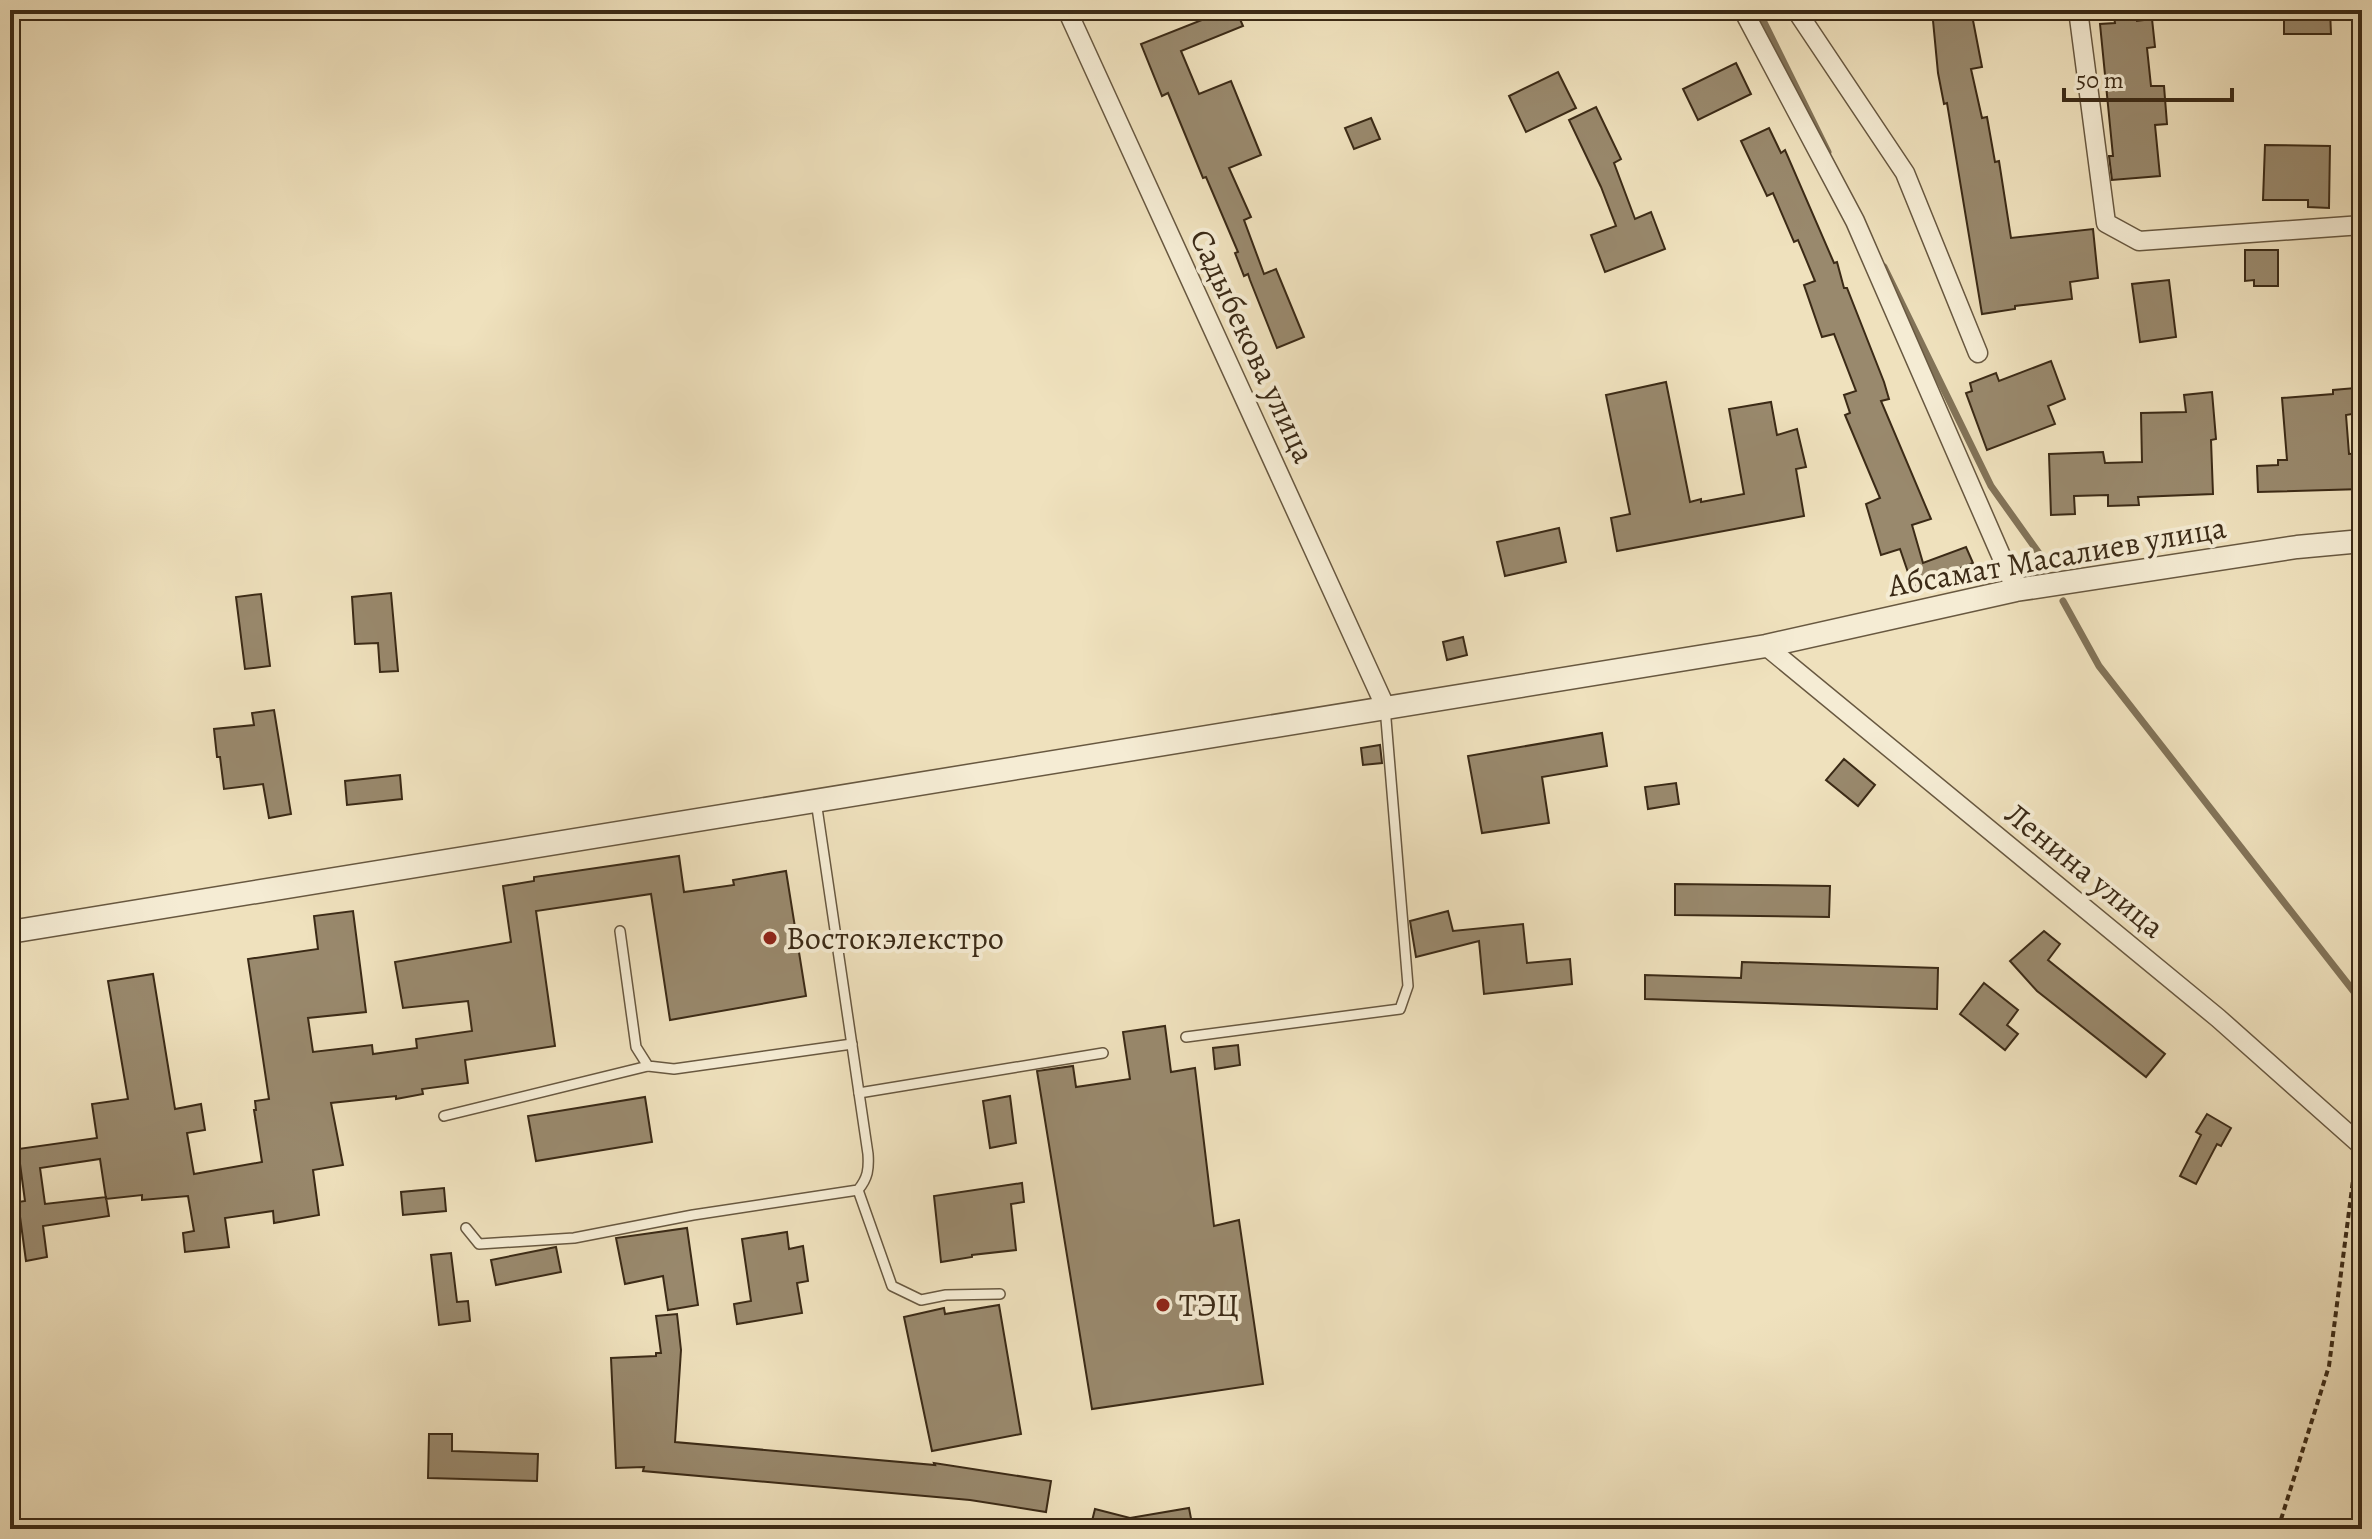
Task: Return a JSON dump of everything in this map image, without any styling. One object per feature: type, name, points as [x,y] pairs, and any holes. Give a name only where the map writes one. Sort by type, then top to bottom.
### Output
[{"type":"street","name":"Садыбекова улица","points":[[1067,10],[1385,706]]},
{"type":"street","points":[[1743,10],[1855,221],[2016,590]]},
{"type":"street","points":[[1796,10],[1905,173],[1978,353]]},
{"type":"street","points":[[2078,10],[2106,223],[2139,241],[2362,225]]},
{"type":"street","name":"Абсамат Масалиев улица","points":[[10,932],[1766,646],[2016,590],[2297,547],[2362,541]]},
{"type":"street","name":"Ленина улица","points":[[1766,646],[2218,1018],[2360,1144]]},
{"type":"lane","points":[[1186,1037],[1400,1009],[1408,986],[1385,706]]},
{"type":"lane","points":[[816,801],[869,1170],[858,1190],[892,1286],[921,1300],[946,1295],[1000,1294]]},
{"type":"lane","points":[[620,931],[636,1047],[648,1066]]},
{"type":"lane","points":[[444,1116],[648,1066],[674,1069],[852,1044]]},
{"type":"lane","points":[[859,1093],[1103,1053]]},
{"type":"lane","points":[[466,1228],[479,1244],[574,1238],[693,1215],[858,1190]]},
{"type":"path","points":[[2278,1529],[2329,1366],[2360,1144]]},
{"type":"building","points":[[1227,10],[1236,10],[1243,26],[1181,51],[1199,94],[1231,81],[1261,155],[1229,168],[1251,217],[1244,220],[1264,274],[1276,269],[1304,337],[1277,348],[1248,274],[1244,276],[1235,253],[1238,252],[1206,177],[1203,178],[1168,93],[1162,96],[1141,44]]},
{"type":"building","points":[[1932,10],[1971,10],[1982,67],[1971,69],[1982,118],[1987,117],[1995,162],[1999,161],[2011,238],[2093,229],[2098,278],[2070,282],[2072,299],[2015,306],[2015,309],[1982,314],[1947,103],[1944,104],[1938,73]]},
{"type":"building","points":[[2113,10],[2135,10],[2137,21],[2152,19],[2155,47],[2147,48],[2151,86],[2164,86],[2167,124],[2155,125],[2160,176],[2112,180],[2109,156],[2113,156],[2100,24],[2115,23]]},
{"type":"building","points":[[2284,10],[2330,10],[2331,34],[2284,34]]},
{"type":"building","points":[[1736,63],[1751,94],[1698,120],[1683,89]]},
{"type":"building","points":[[1558,72],[1576,108],[1526,132],[1509,96]]},
{"type":"building","points":[[1596,107],[1621,159],[1614,163],[1635,219],[1651,212],[1665,249],[1605,272],[1591,235],[1616,226],[1569,120]]},
{"type":"building","points":[[1371,118],[1380,139],[1354,149],[1345,128]]},
{"type":"building","points":[[1769,128],[1781,153],[1785,150],[1834,263],[1837,262],[1844,288],[1847,288],[1884,382],[1889,399],[1881,401],[1931,519],[1912,525],[1923,563],[1966,547],[1973,563],[1913,587],[1900,549],[1881,555],[1866,504],[1880,498],[1845,415],[1850,413],[1844,395],[1856,391],[1834,334],[1822,337],[1804,285],[1815,281],[1798,240],[1794,242],[1773,193],[1767,196],[1741,141]]},
{"type":"building","points":[[2265,145],[2330,146],[2329,208],[2308,207],[2308,200],[2263,200]]},
{"type":"building","points":[[2245,250],[2278,250],[2278,286],[2254,286],[2254,280],[2245,281]]},
{"type":"building","points":[[2169,280],[2176,337],[2140,342],[2132,284]]},
{"type":"building","points":[[2051,361],[2065,399],[2048,406],[2055,424],[1987,450],[1966,393],[1972,391],[1970,383],[1996,373],[1999,381]]},
{"type":"building","points":[[1666,382],[1690,502],[1744,494],[1729,409],[1771,402],[1777,435],[1797,429],[1806,467],[1796,469],[1804,516],[1617,551],[1611,518],[1630,514],[1606,395]]},
{"type":"building","points":[[2355,388],[2358,413],[2346,415],[2349,454],[2362,453],[2362,489],[2258,492],[2257,466],[2278,465],[2278,460],[2287,460],[2282,398],[2333,394],[2333,390]]},
{"type":"building","points":[[2212,392],[2216,439],[2211,440],[2213,494],[2138,497],[2139,505],[2108,506],[2108,495],[2074,496],[2075,514],[2051,515],[2049,454],[2103,452],[2105,463],[2142,462],[2141,413],[2186,412],[2184,395]]},
{"type":"building","points":[[1559,528],[1566,562],[1505,576],[1497,542]]},
{"type":"building","points":[[391,593],[398,671],[380,672],[378,643],[355,644],[352,597]]},
{"type":"building","points":[[261,594],[270,666],[245,669],[236,597]]},
{"type":"building","points":[[1463,637],[1467,655],[1447,660],[1443,642]]},
{"type":"building","points":[[274,710],[291,814],[269,818],[263,784],[224,789],[214,729],[254,725],[252,713]]},
{"type":"building","points":[[1602,733],[1607,766],[1542,777],[1549,823],[1482,833],[1468,756]]},
{"type":"building","points":[[1380,745],[1382,763],[1363,765],[1361,748]]},
{"type":"building","points":[[1844,759],[1875,785],[1858,806],[1826,780]]},
{"type":"building","points":[[400,775],[402,799],[347,805],[345,781]]},
{"type":"building","points":[[1676,783],[1679,804],[1648,809],[1645,787]]},
{"type":"building","points":[[679,856],[684,892],[734,885],[733,880],[786,871],[806,996],[670,1020],[651,894],[536,911],[555,1046],[465,1060],[468,1083],[422,1089],[423,1094],[396,1099],[396,1096],[331,1103],[343,1165],[313,1170],[319,1215],[274,1223],[273,1211],[225,1218],[229,1247],[185,1252],[183,1233],[194,1231],[188,1196],[142,1200],[142,1195],[106,1199],[109,1216],[43,1226],[47,1257],[26,1261],[18,1202],[25,1201],[18,1149],[97,1138],[92,1104],[128,1099],[108,981],[153,974],[175,1109],[201,1104],[205,1130],[187,1133],[194,1174],[262,1162],[255,1101],[269,1099],[248,959],[318,949],[314,916],[353,911],[366,1012],[308,1018],[313,1052],[372,1045],[373,1054],[417,1048],[416,1039],[472,1031],[468,1001],[403,1008],[395,962],[511,942],[503,886],[534,881],[534,877]],"holes":[[[100,1159],[106,1197],[45,1204],[40,1168]]]},
{"type":"building","points":[[1675,884],[1830,886],[1829,917],[1675,915]]},
{"type":"building","points":[[1448,911],[1453,931],[1523,924],[1527,963],[1570,959],[1572,984],[1484,994],[1479,941],[1416,957],[1410,921]]},
{"type":"building","points":[[2044,931],[2060,944],[2048,960],[2165,1054],[2146,1077],[2037,991],[2010,961]]},
{"type":"building","points":[[1742,962],[1938,968],[1937,1009],[1645,999],[1645,975],[1741,978]]},
{"type":"building","points":[[1984,983],[2018,1010],[2007,1025],[2018,1034],[2005,1050],[1960,1014]]},
{"type":"building","name":"ТЭЦ","points":[[1165,1026],[1171,1072],[1195,1068],[1214,1226],[1239,1220],[1263,1384],[1092,1409],[1037,1071],[1073,1066],[1076,1087],[1130,1079],[1123,1032]]},
{"type":"building","points":[[1238,1045],[1240,1065],[1215,1069],[1213,1048]]},
{"type":"building","points":[[1010,1096],[1016,1143],[990,1148],[983,1101]]},
{"type":"building","points":[[645,1097],[652,1142],[536,1161],[528,1116]]},
{"type":"building","points":[[2207,1114],[2231,1128],[2221,1146],[2217,1144],[2196,1184],[2180,1176],[2201,1135],[2196,1132]]},
{"type":"building","points":[[1022,1183],[1024,1202],[1011,1204],[1016,1250],[941,1262],[934,1196]]},
{"type":"building","points":[[444,1188],[446,1211],[403,1215],[401,1192]]},
{"type":"building","points":[[687,1228],[698,1305],[668,1310],[663,1276],[625,1284],[616,1238]]},
{"type":"building","points":[[787,1232],[789,1249],[803,1246],[808,1281],[797,1283],[802,1313],[737,1324],[734,1304],[751,1301],[742,1239]]},
{"type":"building","points":[[556,1247],[561,1272],[496,1285],[491,1260]]},
{"type":"building","points":[[451,1253],[457,1302],[468,1301],[470,1321],[439,1325],[431,1255]]},
{"type":"building","points":[[999,1305],[1021,1434],[932,1451],[904,1317],[944,1308],[945,1314]]},
{"type":"building","points":[[677,1314],[681,1350],[675,1442],[934,1463],[1051,1481],[1046,1512],[970,1500],[643,1471],[644,1467],[616,1468],[611,1358],[656,1356],[656,1353],[661,1353],[656,1316]]},
{"type":"building","points":[[429,1434],[452,1434],[452,1451],[538,1454],[537,1481],[428,1478]]},
{"type":"building","points":[[1189,1508],[1193,1529],[1090,1529],[1095,1509],[1130,1518]]},
{"type":"waterway","points":[[1758,10],[1828,152]]},
{"type":"waterway","points":[[1884,267],[1991,486],[2041,556]]},
{"type":"waterway","points":[[2063,601],[2099,666],[2362,1002]]},
{"type":"place","name":"Востокэлекстро","points":[[770,938]]},
{"type":"place","name":"ТЭЦ","points":[[1163,1305]]}]
